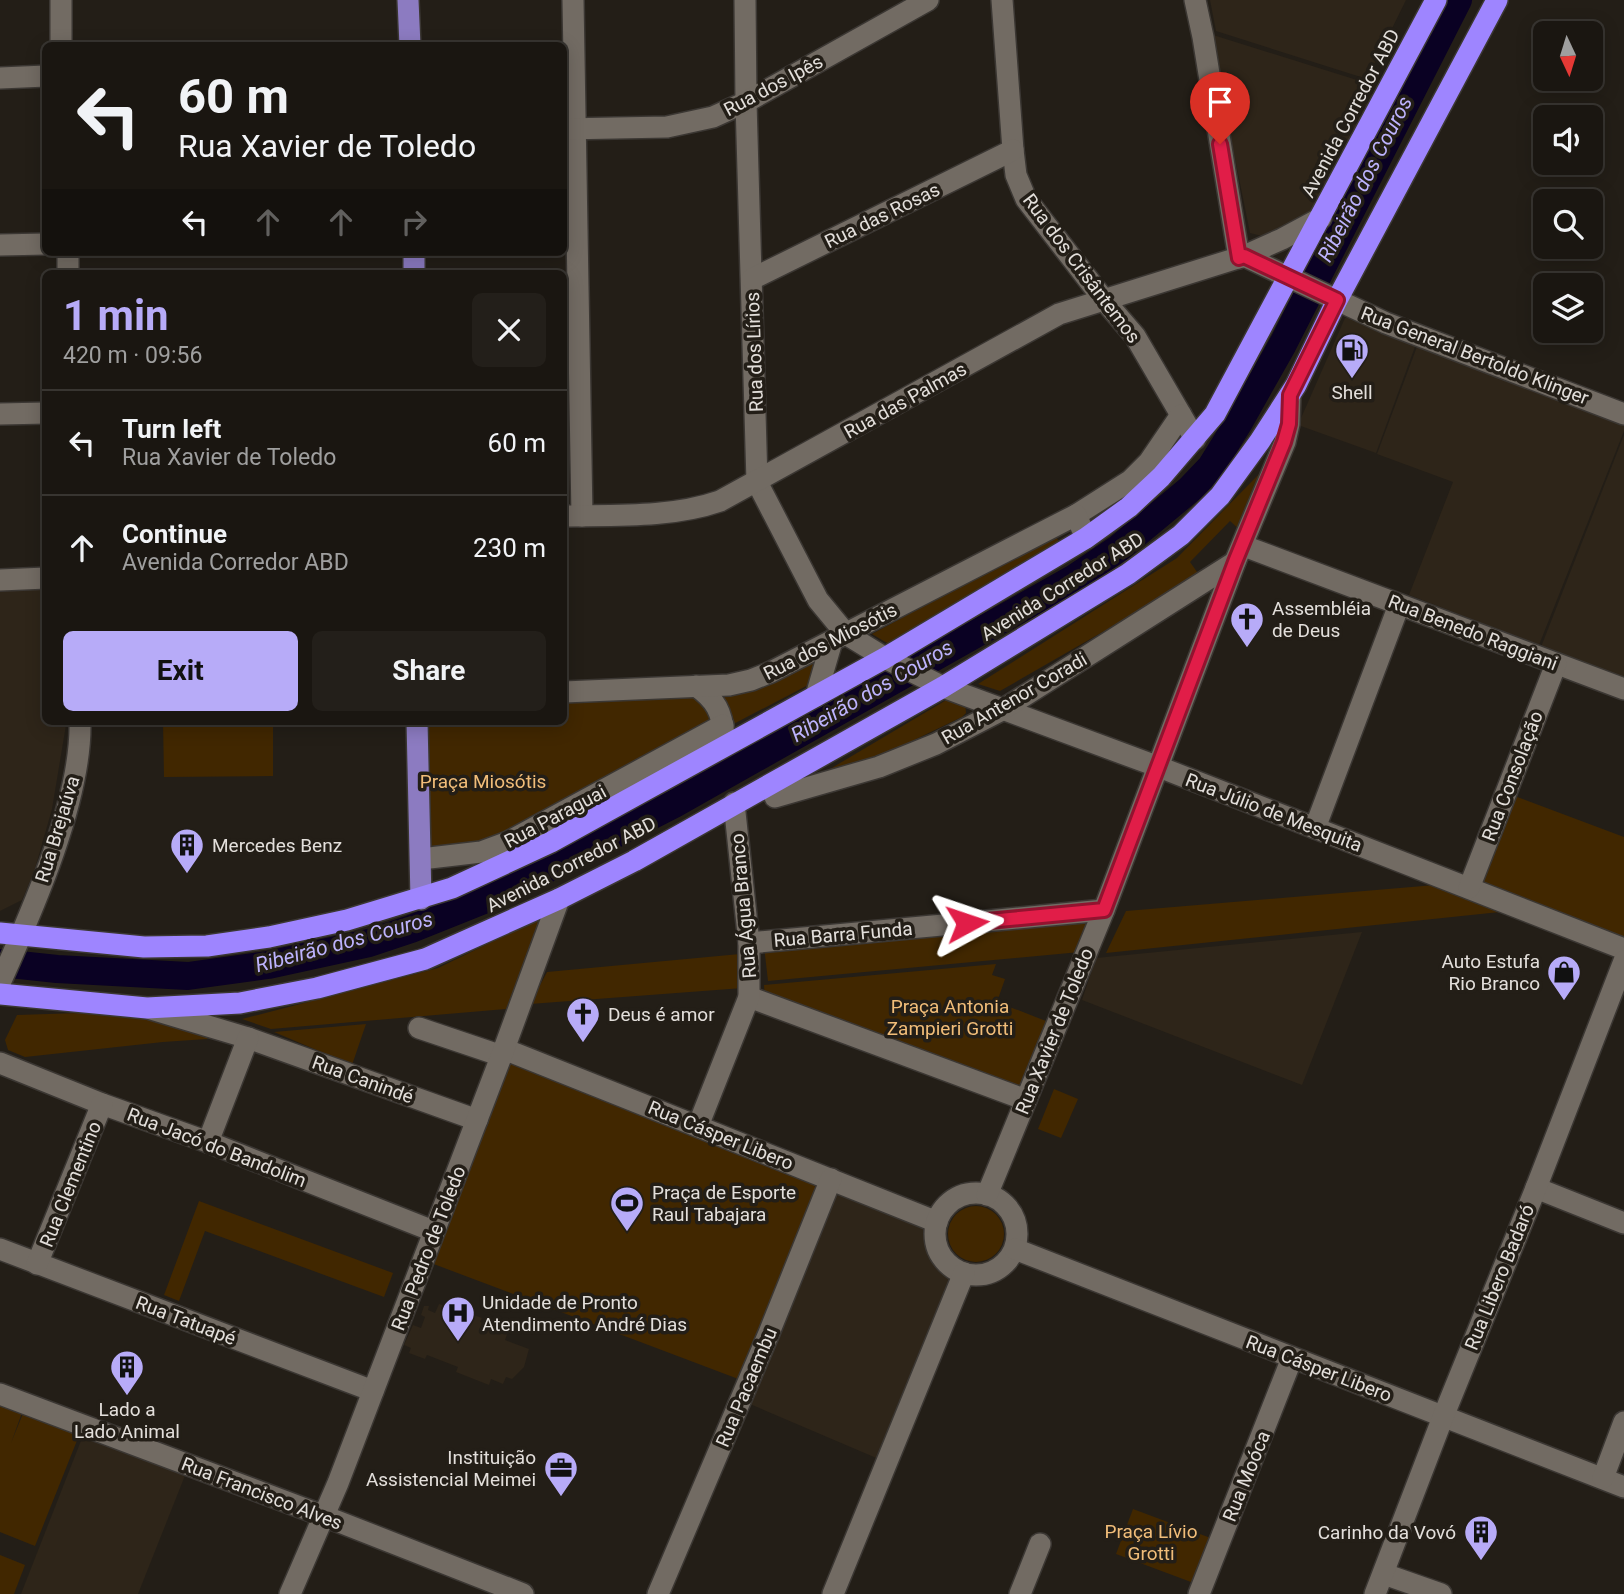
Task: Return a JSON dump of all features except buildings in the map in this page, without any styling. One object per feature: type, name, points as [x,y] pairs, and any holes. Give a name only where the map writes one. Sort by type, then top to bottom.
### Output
[{"type":"highway","name":"Avenida Corredor ABD","points":[[13,938],[144,947],[207,946],[321,926],[421,899],[486,873],[551,842],[723,739],[892,662],[1086,538],[1129,507],[1161,477],[1215,414],[1294,280],[1321,218],[1436,0]]},
{"type":"highway","name":"Avenida Corredor ABD","points":[[0,986],[147,1008],[240,1003],[317,988],[425,959],[559,899],[634,861],[1128,574],[1181,535],[1220,496],[1261,441],[1290,395],[1333,298],[1497,0]]},
{"type":"main road","points":[[408,0],[410,42]]},
{"type":"main road","points":[[417,725],[421,899]]},
{"type":"street","points":[[61,0],[61,42]]},
{"type":"street","points":[[573,0],[570,129],[573,516]]},
{"type":"street","name":"Rua dos Lírios","points":[[745,0],[757,482],[839,638],[892,662]]},
{"type":"street","name":"Rua dos Ipês","points":[[570,129],[667,127],[713,117],[746,102],[928,0]]},
{"type":"street","name":"Rua dos Crisântemos","points":[[1002,0],[1013,150],[1016,174],[1026,200],[1135,336],[1195,439]]},
{"type":"street","points":[[1195,0],[1241,257],[1294,280]]},
{"type":"street","points":[[0,78],[42,76]]},
{"type":"street","name":"Rua das Rosas","points":[[752,279],[1013,150]]},
{"type":"street","name":"Rua das Palmas","points":[[573,516],[696,509],[720,501],[1059,314],[1241,257],[1321,218]]},
{"type":"street","points":[[0,245],[42,244]]},
{"type":"street","name":"Rua General Bertoldo Klinger","points":[[1294,280],[1386,323],[1624,414]]},
{"type":"street","name":"Rua Xavier de Toledo","points":[[987,1195],[1104,910],[1284,442],[1289,424],[1290,395]]},
{"type":"street","points":[[0,414],[42,414]]},
{"type":"street","name":"Rua dos Miosótis","points":[[567,692],[729,685],[751,680],[839,638],[1076,515],[1131,480],[1164,443],[1181,415]]},
{"type":"street","points":[[1076,515],[1086,538]]},
{"type":"street","name":"Rua Benedo Raggiani","points":[[1240,554],[1399,605],[1624,689]]},
{"type":"street","name":"Rua Antenor Coradi","points":[[775,797],[878,767],[936,744],[1002,710],[1240,554]]},
{"type":"street","points":[[0,579],[42,578]]},
{"type":"street","points":[[1315,828],[1399,605]]},
{"type":"street","points":[[817,696],[839,638]]},
{"type":"street","name":"Rua Júlio de Mesquita","points":[[892,662],[937,684],[1002,710],[1159,767],[1624,948]]},
{"type":"street","name":"Rua Consolação","points":[[1469,888],[1556,664]]},
{"type":"street","points":[[696,686],[711,696],[720,712],[723,739]]},
{"type":"street","name":"Rua Brejaúva","points":[[0,986],[13,938],[62,823],[81,740],[80,725]]},
{"type":"street","name":"Rua Paraguai","points":[[421,859],[481,852],[508,842],[680,749],[723,739]]},
{"type":"street","name":"Rua Água Branco","points":[[698,1126],[750,997],[749,943],[733,803]]},
{"type":"street","name":"Rua Pedro de Toledo","points":[[290,1594],[373,1391],[559,899]]},
{"type":"street","name":"Rua Barra Funda","points":[[749,943],[1104,910]]},
{"type":"street","name":"Rua Libero Badaró","points":[[1375,1594],[1624,961]]},
{"type":"street","points":[[750,997],[1026,1100]]},
{"type":"street","name":"Rua Canindé","points":[[147,1008],[248,1038],[477,1120]]},
{"type":"street","name":"Rua Cásper Libero","points":[[419,1028],[503,1053],[698,1126],[937,1222]]},
{"type":"street","points":[[208,1142],[248,1038]]},
{"type":"street","name":"Rua Jacó do Bandolim","points":[[0,1063],[433,1231]]},
{"type":"street","name":"Rua Clementino","points":[[37,1264],[102,1104]]},
{"type":"street","name":"Rua Pacaembu","points":[[658,1594],[831,1179]]},
{"type":"street","points":[[1536,1188],[1624,1223]]},
{"type":"street","points":[[965,1195],[987,1195],[1003,1203],[1013,1216],[1018,1234],[1015,1249],[1003,1265],[992,1272],[980,1275],[964,1273],[947,1264],[939,1251],[935,1236],[937,1222],[948,1204],[965,1195]]},
{"type":"street","name":"Rua Tatuapé","points":[[0,1249],[373,1391]]},
{"type":"street","name":"Rua Cásper Libero","points":[[1015,1249],[1624,1486]]},
{"type":"street","points":[[833,1594],[964,1273]]},
{"type":"street","name":"Rua Moóca","points":[[1199,1594],[1292,1358]]},
{"type":"street","name":"Rua Francisco Alves","points":[[0,1394],[324,1516],[474,1585],[523,1594]]},
{"type":"street","points":[[1603,1478],[1624,1422]]},
{"type":"street","points":[[1020,1594],[1041,1544]]},
{"type":"street","points":[[1384,1574],[1441,1594]]},
{"type":"shaded area","points":[[1210,0],[1406,0],[1367,79],[1216,31]]},
{"type":"shaded area","points":[[1210,34],[1376,86],[1308,219],[1266,237],[1250,233]]},
{"type":"shaded area","points":[[192,269],[282,270],[192,270]]},
{"type":"shaded area","points":[[1345,318],[1360,318],[1416,344],[1376,453],[1298,425]]},
{"type":"shaded area","points":[[1418,344],[1624,426],[1539,645],[1409,595],[1453,482],[1377,454]]},
{"type":"shaded area","points":[[1624,435],[1624,679],[1541,647]]},
{"type":"shaded area","points":[[42,585],[42,725],[66,725],[52,809],[34,872],[22,900],[0,911],[0,586]]},
{"type":"shaded area","points":[[1362,932],[1302,1085],[1082,1000],[1096,958]]},
{"type":"shaded area","points":[[840,1186],[931,1225],[930,1235],[935,1255],[945,1270],[958,1278],[881,1460],[750,1404]]},
{"type":"shaded area","name":"Unidade de Pronto Atendimento André Dias","points":[[439,1304],[456,1309],[454,1316],[465,1320],[468,1313],[482,1318],[480,1322],[508,1332],[505,1340],[529,1349],[524,1367],[512,1379],[506,1377],[503,1384],[491,1379],[489,1385],[456,1372],[458,1367],[427,1355],[425,1359],[409,1353],[411,1348],[404,1345],[413,1325],[421,1328],[425,1317],[421,1315],[424,1306],[429,1306],[428,1310],[435,1313]]},
{"type":"shaded area","points":[[84,1433],[186,1473],[138,1594],[21,1594]]},
{"type":"green space","points":[[1261,472],[1241,531],[1230,521],[1190,562],[1200,576],[1000,691],[978,684],[1177,558]]},
{"type":"green space","points":[[1053,536],[1059,542],[892,646],[872,634]]},
{"type":"green space","points":[[821,658],[814,682],[724,729],[714,700],[722,694]]},
{"type":"green space","name":"Praça Miosótis","points":[[695,689],[718,724],[506,835],[424,856],[421,725],[567,725],[567,696]]},
{"type":"green space","points":[[948,699],[965,702],[966,713],[962,717],[885,754],[803,785]]},
{"type":"green space","points":[[163,725],[273,725],[273,776],[164,777]]},
{"type":"green space","points":[[1512,795],[1624,837],[1624,939],[1477,885]]},
{"type":"green space","points":[[1435,885],[1500,912],[1106,953],[1126,911]]},
{"type":"green space","points":[[1094,912],[1080,952],[768,981],[764,946]]},
{"type":"green space","points":[[543,917],[506,1009],[271,1029],[242,1019],[438,968]]},
{"type":"green space","points":[[740,954],[743,988],[530,1004],[547,972]]},
{"type":"green space","name":"Praça Antonia Zampieri Grotti","points":[[996,964],[992,975],[1005,979],[997,1002],[1046,1021],[1019,1093],[765,999],[764,985]]},
{"type":"green space","points":[[79,1013],[152,1020],[212,1032],[207,1039],[25,1057],[8,1050],[5,1040],[17,1015]]},
{"type":"green space","points":[[366,1024],[352,1065],[274,1032]]},
{"type":"green space","name":"Praça de Esporte Raul Tabajara","points":[[512,1060],[822,1184],[741,1380],[431,1263]]},
{"type":"green space","points":[[1054,1089],[1078,1099],[1061,1138],[1038,1129]]},
{"type":"green space","points":[[199,1201],[393,1273],[384,1297],[205,1231],[179,1301],[164,1295]]},
{"type":"green space","points":[[976,1206],[987,1208],[996,1214],[1002,1223],[1002,1245],[996,1254],[987,1260],[976,1262],[965,1260],[956,1254],[950,1245],[948,1234],[950,1223],[956,1214],[965,1208]]},
{"type":"green space","points":[[0,1401],[23,1410],[11,1443],[24,1411],[80,1433],[35,1546],[0,1532]]},
{"type":"green space","name":"Praça Lívio Grotti","points":[[1133,1509],[1216,1540],[1199,1585],[1116,1554]]},
{"type":"green space","points":[[0,1555],[25,1565],[14,1594],[0,1594]]},
{"type":"waterway","name":"Ribeirão dos Couros","points":[[0,963],[188,976],[268,965],[369,943],[411,929],[496,895],[674,804],[1073,579],[1119,548],[1190,489],[1211,467],[1283,344],[1458,0]]},
{"type":"place","name":"Shell","points":[[1352,380]]},
{"type":"place","name":"Assembléia de Deus","points":[[1247,649]]},
{"type":"place","name":"Mercedes Benz","points":[[187,875]]},
{"type":"place","name":"Auto Estufa Rio Branco","points":[[1564,1002]]},
{"type":"place","name":"Deus é amor","points":[[583,1044]]},
{"type":"place","name":"Praça de Esporte Raul Tabajara","points":[[627,1233]]},
{"type":"place","name":"Unidade de Pronto Atendimento André Dias","points":[[458,1343]]},
{"type":"place","name":"Lado a Lado Animal","points":[[127,1397]]},
{"type":"place","name":"Instituição Assistencial Meimei","points":[[561,1498]]},
{"type":"place","name":"Carinho da Vovó","points":[[1481,1562]]},
{"type":"route","points":[[967,923],[1104,910],[1235,562],[1244,546],[1284,442],[1289,424],[1290,395],[1337,300],[1244,256],[1239,258],[1220,144]]}]
